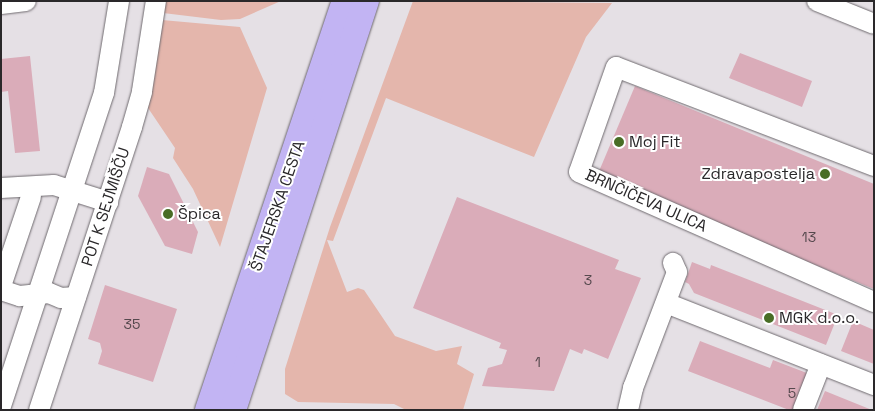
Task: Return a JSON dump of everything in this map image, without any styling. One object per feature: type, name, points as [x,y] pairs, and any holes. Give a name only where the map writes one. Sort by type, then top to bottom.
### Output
[{"type":"main road","name":"ŠTAJERSKA CESTA","points":[[208,410],[345,1]]},
{"type":"main road","name":"ŠTAJERSKA CESTA","points":[[233,410],[366,1]]},
{"type":"main road","points":[[245,373],[252,410]]},
{"type":"street","points":[[1,4],[26,1]]},
{"type":"street","points":[[1,406],[104,93],[119,1]]},
{"type":"street","name":"POT K SEJMIŠČU","points":[[39,410],[108,202],[142,91],[156,1]]},
{"type":"street","points":[[817,1],[874,24]]},
{"type":"street","name":"BRNČIČEVA ULICA","points":[[874,166],[616,67],[579,172],[874,302]]},
{"type":"street","points":[[1,188],[54,185],[108,202]]},
{"type":"street","points":[[31,197],[1,288],[20,296],[41,288],[76,297]]},
{"type":"street","points":[[628,410],[633,388],[677,272],[672,263]]},
{"type":"street","points":[[666,303],[874,385]]},
{"type":"street","points":[[803,410],[821,364]]},
{"type":"shaded area","points":[[163,1],[281,1],[240,19],[221,20],[163,13]]},
{"type":"shaded area","points":[[413,1],[612,3],[586,37],[534,157],[386,98],[333,241],[327,240],[347,292],[358,288],[364,290],[395,336],[436,351],[462,346],[457,364],[474,374],[463,410],[406,410],[394,404],[298,402],[285,394],[285,369],[330,227]]},
{"type":"shaded area","points":[[162,20],[240,27],[267,88],[220,247],[193,189],[173,158],[175,148],[146,105]]},
{"type":"building","points":[[740,53],[812,81],[802,107],[729,78]]},
{"type":"building","points":[[30,56],[40,151],[15,153],[8,91],[1,92],[1,59]]},
{"type":"building","points":[[635,86],[874,184],[874,289],[597,176]]},
{"type":"building","name":"Špica","points":[[147,167],[169,174],[198,232],[192,254],[165,246],[138,196]]},
{"type":"building","points":[[457,197],[619,260],[615,269],[641,278],[608,359],[584,349],[582,354],[570,349],[554,391],[482,386],[488,368],[502,364],[507,350],[499,348],[501,343],[413,308]]},
{"type":"building","points":[[692,262],[710,269],[711,265],[838,315],[826,345],[694,293],[689,284],[685,282]]},
{"type":"building","points":[[105,285],[177,309],[153,382],[98,364],[102,351],[100,343],[88,339]]},
{"type":"building","points":[[853,321],[874,330],[874,364],[841,351]]},
{"type":"building","points":[[700,341],[770,368],[773,360],[812,375],[799,410],[789,410],[688,371]]},
{"type":"building","points":[[825,391],[872,410],[817,410]]},
{"type":"place","name":"Moj Fit","points":[[619,142]]},
{"type":"place","name":"Zdravapostelja","points":[[825,174]]},
{"type":"place","name":"Špica","points":[[168,214]]},
{"type":"place","name":"MGK d.o.o.","points":[[769,318]]}]
